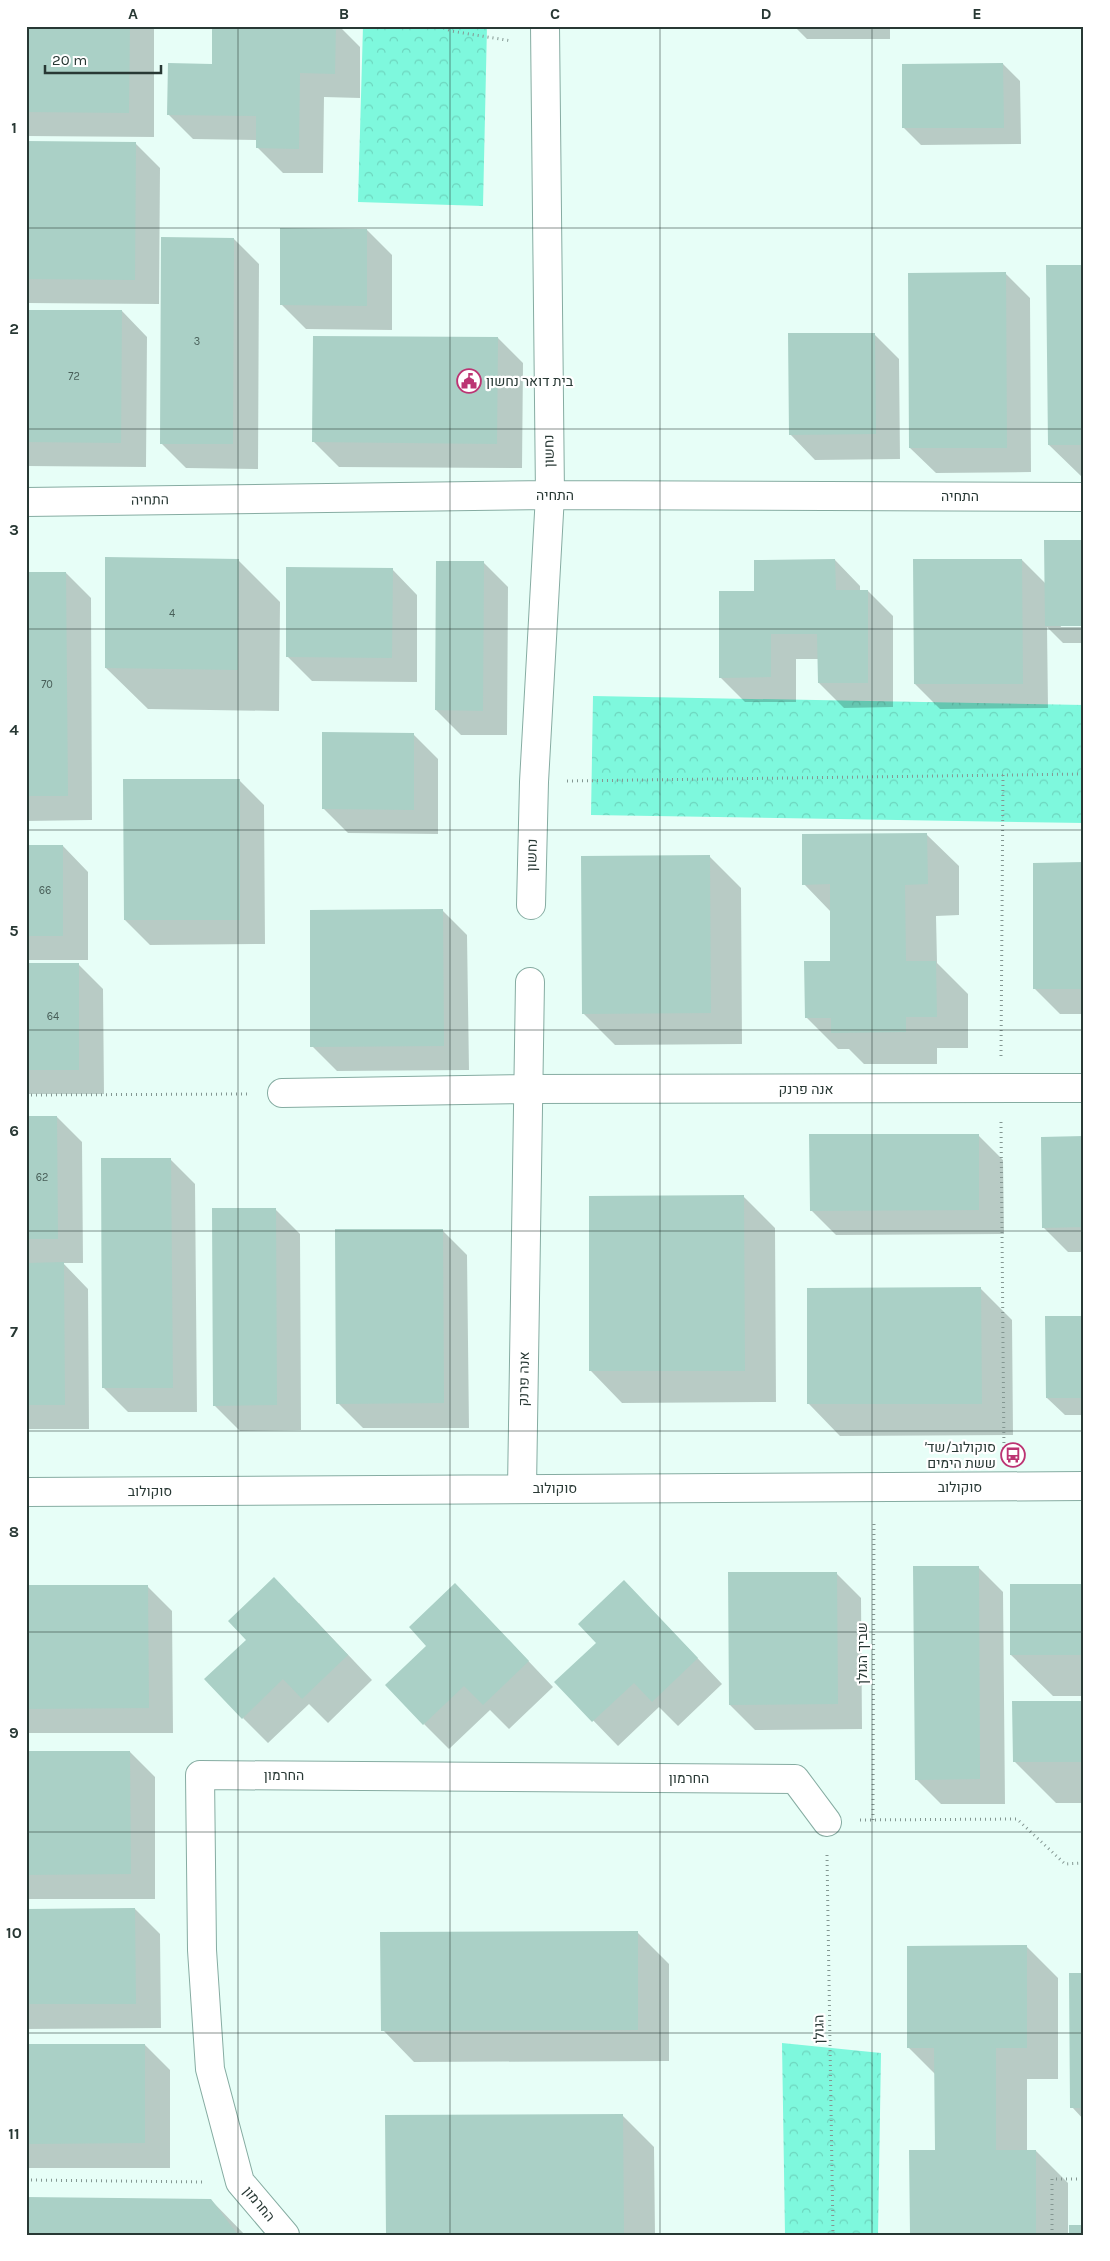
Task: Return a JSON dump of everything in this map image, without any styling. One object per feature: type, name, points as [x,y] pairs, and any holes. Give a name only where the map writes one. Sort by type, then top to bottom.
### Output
[{"type":"street","name":"נחשון","points":[[531,905],[534,782],[550,494],[545,36]]},
{"type":"street","name":"התחיה","points":[[26,502],[550,494],[1084,497]]},
{"type":"street","name":"אנה פרנק","points":[[522,1488],[530,982]]},
{"type":"street","name":"אנה פרנק","points":[[282,1093],[1084,1088]]},
{"type":"street","name":"סוקולוב","points":[[26,1492],[1084,1486]]},
{"type":"street","name":"החרמון","points":[[284,2235],[240,2182],[210,2069],[202,1950],[200,1775],[795,1779],[827,1822]]},
{"type":"path","points":[[439,26],[451,31],[545,36]]},
{"type":"path","points":[[534,782],[1084,774]]},
{"type":"path","points":[[1003,775],[1000,1088],[1004,1486]]},
{"type":"path","points":[[26,1095],[282,1093]]},
{"type":"path","name":"שביך הגולן","points":[[873,1820],[874,1487]]},
{"type":"path","points":[[827,1822],[1017,1819],[1065,1864],[1084,1864]]},
{"type":"path","name":"הגולן","points":[[827,1822],[833,2235]]},
{"type":"path","points":[[1052,2235],[1052,2179],[1084,2179]]},
{"type":"path","points":[[26,2180],[240,2182]]},
{"type":"green space","points":[[363,26],[487,26],[483,206],[358,202]]},
{"type":"green space","points":[[593,696],[1084,705],[1084,823],[591,815]]},
{"type":"green space","points":[[782,2043],[881,2053],[878,2235],[785,2235]]},
{"type":"building","points":[[26,26],[130,26],[129,113],[26,112]]},
{"type":"building","points":[[212,26],[336,26],[335,74],[300,73],[299,149],[256,148],[256,116],[167,115],[168,63],[212,64]]},
{"type":"building","points":[[1003,63],[1004,128],[902,128],[902,64]]},
{"type":"building","points":[[26,141],[136,142],[135,280],[26,279]]},
{"type":"building","points":[[280,228],[367,229],[367,306],[280,305]]},
{"type":"building","points":[[161,237],[234,238],[233,444],[160,444]]},
{"type":"building","points":[[1046,265],[1084,265],[1084,445],[1048,445]]},
{"type":"building","points":[[1006,272],[1007,448],[909,448],[908,273]]},
{"type":"building","points":[[26,310],[122,310],[121,443],[26,442]]},
{"type":"building","points":[[788,333],[875,333],[876,434],[789,435]]},
{"type":"building","points":[[313,336],[498,337],[497,444],[312,442]]},
{"type":"building","points":[[1044,540],[1084,540],[1084,626],[1045,626]]},
{"type":"building","points":[[105,557],[239,559],[238,670],[105,668]]},
{"type":"building","points":[[835,559],[836,590],[868,590],[868,683],[818,683],[817,634],[771,634],[771,677],[719,678],[719,591],[754,591],[754,560]]},
{"type":"building","points":[[913,559],[1022,559],[1023,684],[914,684]]},
{"type":"building","points":[[436,561],[484,561],[483,711],[435,710]]},
{"type":"building","points":[[286,567],[393,568],[392,658],[286,657]]},
{"type":"building","points":[[26,572],[66,572],[68,796],[26,796]]},
{"type":"building","points":[[322,732],[414,733],[414,810],[322,809]]},
{"type":"building","points":[[123,779],[240,779],[240,920],[124,920]]},
{"type":"building","points":[[927,833],[928,884],[905,885],[906,961],[936,961],[937,1017],[906,1017],[906,1032],[831,1033],[831,1018],[805,1018],[804,961],[830,961],[830,884],[802,885],[802,834]]},
{"type":"building","points":[[26,845],[63,845],[63,936],[26,936]]},
{"type":"building","points":[[710,855],[711,1013],[582,1014],[581,856]]},
{"type":"building","points":[[1084,862],[1084,989],[1033,989],[1033,863]]},
{"type":"building","points":[[443,909],[444,1046],[310,1047],[310,910]]},
{"type":"building","points":[[26,963],[79,963],[79,1070],[26,1070]]},
{"type":"building","points":[[26,1116],[57,1116],[58,1239],[26,1239]]},
{"type":"building","points":[[809,1134],[979,1134],[979,1210],[810,1211]]},
{"type":"building","points":[[1084,1136],[1084,1227],[1042,1228],[1041,1137]]},
{"type":"building","points":[[101,1158],[171,1158],[173,1388],[102,1388]]},
{"type":"building","points":[[744,1195],[745,1371],[589,1371],[589,1196]]},
{"type":"building","points":[[212,1208],[276,1208],[277,1405],[213,1406]]},
{"type":"building","points":[[335,1229],[443,1229],[444,1403],[336,1404]]},
{"type":"building","points":[[64,1262],[65,1405],[26,1405],[26,1263]]},
{"type":"building","points":[[981,1287],[982,1404],[807,1404],[807,1288]]},
{"type":"building","points":[[1045,1316],[1084,1316],[1084,1398],[1046,1398]]},
{"type":"building","points":[[913,1566],[979,1566],[980,1779],[915,1780]]},
{"type":"building","points":[[728,1572],[837,1572],[838,1704],[729,1705]]},
{"type":"building","points":[[274,1577],[348,1655],[302,1699],[283,1679],[242,1719],[204,1679],[246,1640],[228,1621]]},
{"type":"building","points":[[624,1580],[698,1658],[652,1702],[634,1683],[592,1722],[554,1682],[596,1643],[578,1624]]},
{"type":"building","points":[[455,1583],[529,1661],[483,1705],[464,1686],[423,1725],[385,1685],[426,1646],[409,1627]]},
{"type":"building","points":[[1010,1584],[1084,1584],[1084,1655],[1010,1655]]},
{"type":"building","points":[[26,1585],[148,1585],[149,1708],[26,1709]]},
{"type":"building","points":[[1012,1701],[1084,1701],[1084,1762],[1013,1762]]},
{"type":"building","points":[[26,1751],[130,1751],[131,1874],[26,1875]]},
{"type":"building","points":[[135,1908],[136,2004],[26,2004],[26,1909]]},
{"type":"building","points":[[638,1931],[638,2030],[381,2031],[380,1932]]},
{"type":"building","points":[[1027,1945],[1027,2048],[996,2048],[996,2150],[1036,2150],[1036,2235],[910,2235],[909,2150],[935,2150],[934,2048],[907,2048],[907,1946]]},
{"type":"building","points":[[1069,1973],[1084,1973],[1084,2108],[1070,2108]]},
{"type":"building","points":[[26,2044],[145,2044],[145,2143],[26,2144]]},
{"type":"building","points":[[623,2114],[624,2235],[386,2235],[385,2115]]},
{"type":"building","points":[[26,2197],[211,2199],[238,2235],[26,2235]]},
{"type":"building","points":[[1069,2225],[1084,2225],[1084,2235],[1069,2235]]},
{"type":"place","name":"בית דואר נחשון","points":[[469,381]]},
{"type":"place","name":"סוקולוב/שד׳ ששת הימים","points":[[1013,1455]]}]
